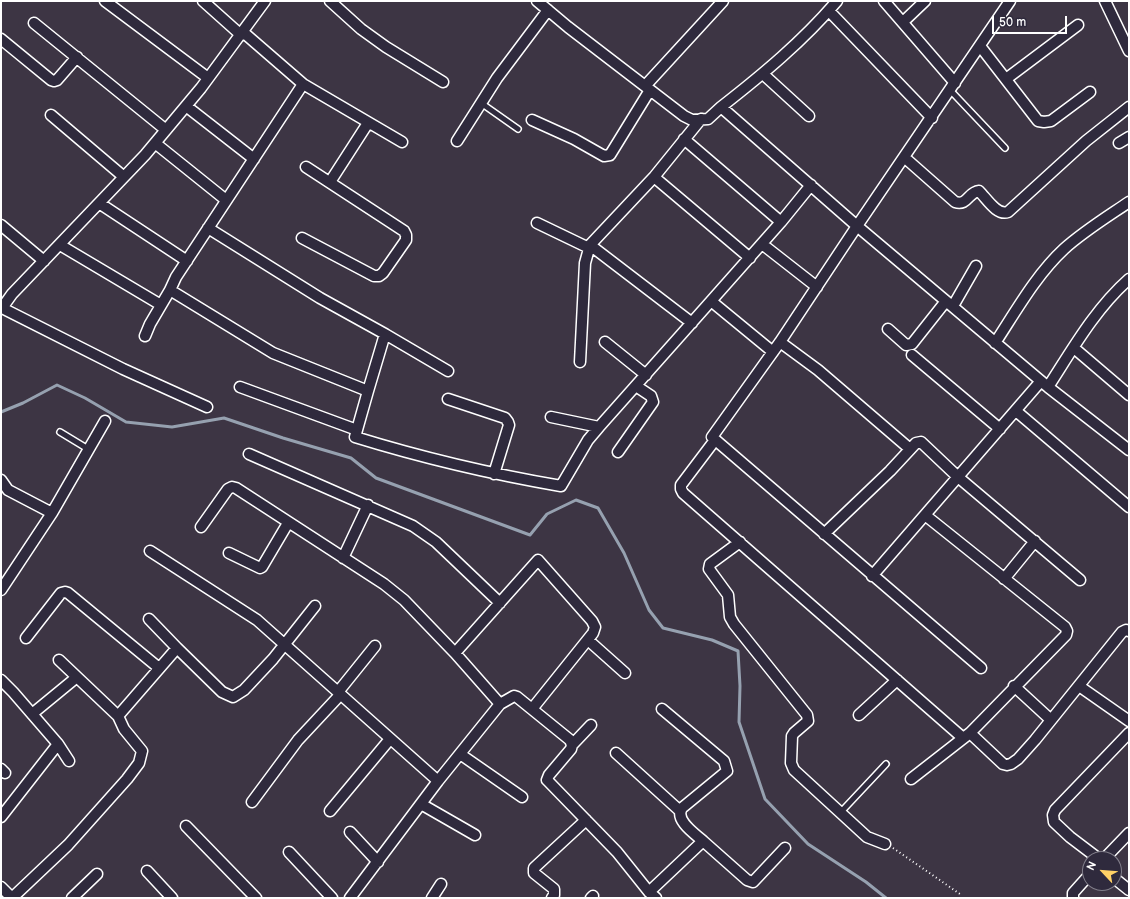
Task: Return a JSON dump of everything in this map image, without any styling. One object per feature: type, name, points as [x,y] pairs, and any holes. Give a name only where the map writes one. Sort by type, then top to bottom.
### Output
[{"type":"street","points":[[105,1],[208,78]]},
{"type":"street","points":[[203,1],[303,84],[402,142]]},
{"type":"street","points":[[207,407],[123,369],[2,308],[4,300],[12,294],[60,245],[155,143],[208,78],[265,1]]},
{"type":"street","points":[[330,1],[361,29],[386,47],[443,82]]},
{"type":"street","points":[[532,120],[574,139],[604,156],[610,155],[647,88],[723,1]]},
{"type":"street","points":[[457,141],[544,4],[568,27],[684,116],[692,120],[708,119],[763,74],[819,23],[837,1]]},
{"type":"street","points":[[884,1],[903,22],[952,86]]},
{"type":"street","points":[[903,22],[925,1]]},
{"type":"street","points":[[1106,1],[1129,50]]},
{"type":"street","points":[[981,668],[872,576],[712,437],[780,342],[857,226],[932,118],[1008,2]]},
{"type":"street","points":[[829,11],[932,118]]},
{"type":"street","points":[[34,23],[166,130]]},
{"type":"street","points":[[1006,79],[1078,25]]},
{"type":"street","points":[[1,39],[54,81],[57,80],[77,57]]},
{"type":"street","points":[[980,46],[1038,121],[1051,121],[1090,92]]},
{"type":"street","points":[[763,74],[809,116]]},
{"type":"street","points":[[145,336],[176,276],[303,84]]},
{"type":"street","points":[[186,106],[254,159]]},
{"type":"street","points":[[721,107],[857,226],[995,343],[1044,384],[1129,450]]},
{"type":"street","points":[[904,157],[955,202],[963,203],[976,191],[979,191],[998,212],[1003,214],[1008,212],[1086,141],[1129,107]]},
{"type":"street","points":[[51,115],[124,177]]},
{"type":"street","points":[[580,362],[585,263],[589,246],[654,177],[701,119]]},
{"type":"street","points":[[330,182],[368,123]]},
{"type":"street","points":[[1119,143],[1129,137]]},
{"type":"street","points":[[684,139],[781,222]]},
{"type":"street","points":[[155,143],[226,200]]},
{"type":"street","points":[[302,238],[374,276],[379,276],[383,273],[406,240],[404,231],[306,167]]},
{"type":"street","points":[[654,177],[750,258]]},
{"type":"street","points":[[385,334],[355,437],[407,453],[494,474],[561,486],[588,440],[750,258],[811,185]]},
{"type":"street","points":[[995,343],[1045,269],[1064,249],[1082,234],[1129,202]]},
{"type":"street","points":[[99,203],[187,260]]},
{"type":"street","points":[[537,223],[589,246],[692,323]]},
{"type":"street","points":[[1,225],[44,261]]},
{"type":"street","points":[[208,228],[320,298],[448,371]]},
{"type":"street","points":[[762,244],[817,286]]},
{"type":"street","points":[[60,245],[161,305]]},
{"type":"street","points":[[888,329],[906,344],[912,344],[950,304],[976,266]]},
{"type":"street","points":[[872,576],[1016,411],[1044,384],[1074,348],[1097,313],[1129,279]]},
{"type":"street","points":[[170,290],[273,353],[368,391]]},
{"type":"street","points":[[711,301],[773,352]]},
{"type":"street","points":[[605,342],[646,375]]},
{"type":"street","points":[[780,342],[818,370],[910,449]]},
{"type":"street","points":[[1074,348],[1129,395]]},
{"type":"street","points":[[912,355],[1000,429]]},
{"type":"street","points":[[618,452],[653,402],[651,396],[636,386]]},
{"type":"street","points":[[240,387],[357,430]]},
{"type":"street","points":[[448,399],[505,418],[508,422],[509,426],[494,474]]},
{"type":"street","points":[[1016,411],[1129,507]]},
{"type":"street","points":[[551,416],[599,427]]},
{"type":"street","points":[[1,590],[52,513],[105,421]]},
{"type":"street","points":[[715,440],[681,485],[683,493],[897,680],[1003,764],[1011,764],[1018,759],[1122,632],[1126,630],[1129,631]]},
{"type":"street","points":[[824,534],[890,471],[916,443],[921,442],[958,477],[1080,580]]},
{"type":"street","points":[[249,454],[403,521],[424,533],[436,542],[500,603]]},
{"type":"street","points":[[2,483],[12,493],[52,513]]},
{"type":"street","points":[[201,527],[228,489],[232,487],[236,488],[384,584],[404,600],[455,653],[500,704]]},
{"type":"street","points":[[343,558],[368,506]]},
{"type":"street","points":[[911,779],[967,735],[1066,635],[1067,631],[1065,627],[925,515]]},
{"type":"street","points":[[229,553],[260,568],[262,567],[288,522]]},
{"type":"street","points":[[740,542],[710,564],[709,569],[728,595],[730,617],[734,624],[807,715],[808,721],[792,736],[792,767],[867,837],[885,844]]},
{"type":"street","points":[[1004,579],[1035,542]]},
{"type":"street","points":[[150,550],[257,620],[438,781]]},
{"type":"street","points":[[455,653],[538,560],[592,621],[595,628],[588,640],[532,709]]},
{"type":"street","points":[[26,638],[61,593],[65,592],[159,668]]},
{"type":"street","points":[[149,619],[222,692],[233,697],[244,690],[273,659],[315,606]]},
{"type":"street","points":[[588,640],[625,673]]},
{"type":"street","points":[[252,802],[298,740],[339,694],[375,646]]},
{"type":"street","points":[[118,716],[177,648]]},
{"type":"street","points":[[1,887],[12,898],[68,845],[127,779],[139,763],[142,751],[124,729],[118,716],[59,660]]},
{"type":"street","points":[[32,714],[77,677]]},
{"type":"street","points":[[1,680],[58,744],[69,761]]},
{"type":"street","points":[[859,715],[897,680]]},
{"type":"street","points":[[1014,686],[1051,720]]},
{"type":"street","points":[[1079,686],[1129,721]]},
{"type":"street","points":[[350,898],[438,781],[500,704],[514,696],[517,697],[570,740],[572,745]]},
{"type":"street","points":[[662,709],[724,761],[727,767],[727,771],[680,811]]},
{"type":"street","points":[[591,725],[572,745],[549,775],[547,780],[617,852],[652,895],[703,841]]},
{"type":"street","points":[[1088,851],[1054,822],[1053,815],[1129,733]]},
{"type":"street","points":[[330,811],[390,739]]},
{"type":"street","points":[[1,816],[58,744]]},
{"type":"street","points":[[616,753],[680,811],[680,817],[685,824],[747,880],[753,882],[785,848]]},
{"type":"street","points":[[460,754],[522,797]]},
{"type":"street","points":[[421,804],[475,835]]},
{"type":"street","points":[[552,898],[554,895],[554,889],[534,873],[534,868],[586,820]]},
{"type":"street","points":[[186,826],[256,898]]},
{"type":"street","points":[[350,832],[378,862]]},
{"type":"street","points":[[1112,851],[1129,833]]},
{"type":"street","points":[[289,852],[332,898]]},
{"type":"street","points":[[146,871],[172,898]]},
{"type":"street","points":[[72,898],[97,874]]},
{"type":"street","points":[[1073,898],[1073,893],[1082,883]]},
{"type":"street","points":[[432,898],[441,884]]},
{"type":"lane","points":[[952,86],[1005,148]]},
{"type":"lane","points":[[481,103],[518,129]]},
{"type":"lane","points":[[60,432],[88,449]]},
{"type":"lane","points":[[840,813],[886,764]]},
{"type":"path","points":[[885,844],[960,894]]},
{"type":"waterway","points":[[1,412],[23,403],[57,385],[85,398],[126,422],[172,427],[224,418],[283,438],[351,458],[376,478],[530,535],[547,514],[576,500],[598,508],[624,553],[649,610],[663,628],[712,640],[738,651],[740,686],[739,722],[765,799],[808,844],[866,882],[886,898]]}]
